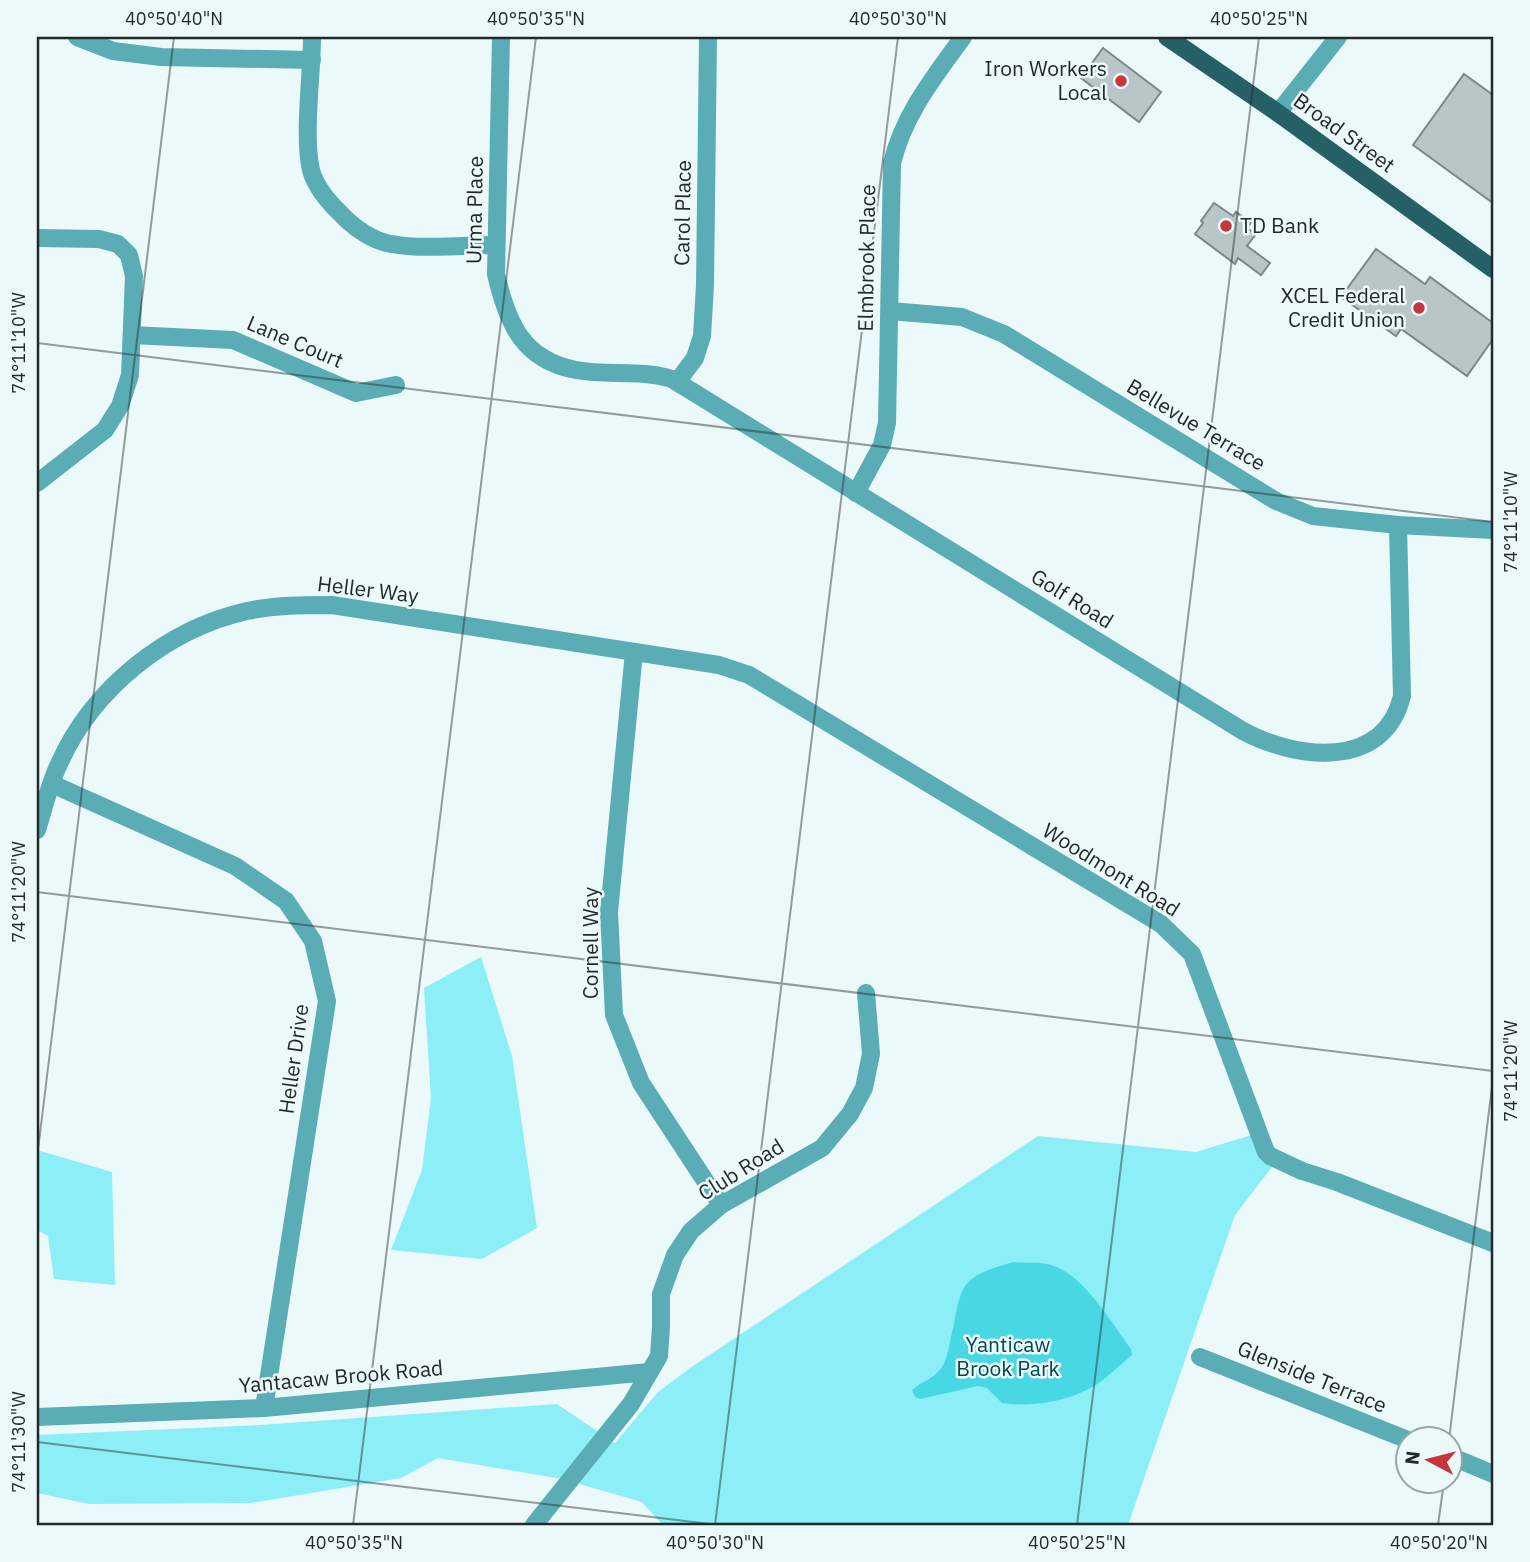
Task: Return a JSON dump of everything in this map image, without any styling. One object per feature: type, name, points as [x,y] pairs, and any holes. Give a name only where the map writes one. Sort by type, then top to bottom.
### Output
[{"type":"main road","name":"Broad Street","points":[[1167,37],[1278,113],[1493,269]]},
{"type":"street","points":[[77,37],[113,51],[161,57],[312,60]]},
{"type":"street","points":[[312,37],[308,141],[312,170],[319,188],[347,220],[377,240],[405,246],[496,245]]},
{"type":"street","name":"Urma Place","points":[[501,37],[496,274],[503,304],[515,332],[530,349],[553,363]]},
{"type":"street","name":"Carol Place","points":[[677,382],[695,358],[702,336],[708,37]]},
{"type":"street","name":"Elmbrook Place","points":[[856,493],[882,445],[887,423],[892,163],[898,139],[913,108],[963,37]]},
{"type":"street","points":[[1278,113],[1338,37]]},
{"type":"street","points":[[37,238],[99,239],[118,244],[125,249],[133,265],[134,276],[130,375],[113,419],[105,430],[37,483]]},
{"type":"street","name":"Bellevue Terrace","points":[[890,311],[962,317],[1004,334],[1276,501],[1312,516],[1493,530]]},
{"type":"street","name":"Lane Court","points":[[132,335],[233,340],[356,393],[396,385]]},
{"type":"street","name":"Golf Road","points":[[553,363],[577,370],[656,374],[677,382],[1243,731],[1271,744],[1318,753],[1363,746],[1386,729],[1399,705],[1402,696],[1398,524]]},
{"type":"street","name":"Heller Way","points":[[37,830],[59,764],[85,721],[122,678],[144,659],[176,639],[219,619],[247,611],[304,604],[332,606],[634,652]]},
{"type":"street","name":"Cornell Way","points":[[634,652],[610,912],[614,1015],[641,1083],[721,1205]]},
{"type":"street","name":"Woodmont Road","points":[[634,652],[719,665],[749,675],[1161,924],[1192,954],[1266,1152],[1270,1156],[1302,1171],[1493,1243]]},
{"type":"street","name":"Heller Drive","points":[[52,784],[235,866],[286,901],[313,941],[327,1001],[264,1408]]},
{"type":"street","name":"Club Road","points":[[534,1525],[631,1404],[659,1356],[661,1294],[675,1255],[691,1231],[721,1205],[822,1148],[850,1114],[864,1088],[871,1055],[866,993]]},
{"type":"street","name":"Glenside Terrace","points":[[1200,1357],[1394,1434]]},
{"type":"street","name":"Yantacaw Brook Road","points":[[37,1418],[264,1408],[649,1372]]},
{"type":"street","points":[[1464,1463],[1493,1474]]},
{"type":"green space","points":[[481,957],[512,1056],[537,1228],[482,1259],[391,1250],[422,1170],[431,1098],[424,988]]},
{"type":"green space","name":"Yanticaw Brook Park","points":[[1258,1133],[1282,1154],[1235,1215],[1128,1525],[663,1525],[642,1502],[562,1479],[438,1458],[401,1478],[251,1503],[89,1504],[37,1493],[37,1435],[260,1425],[557,1404],[615,1443],[658,1392],[690,1368],[1038,1136],[1196,1152]]},
{"type":"green space","points":[[37,1150],[112,1172],[115,1285],[54,1279],[48,1236],[37,1230]]},
{"type":"shaded area","points":[[1014,1262],[1047,1264],[1072,1276],[1104,1312],[1131,1349],[1132,1355],[1093,1387],[1055,1401],[1002,1403],[987,1388],[978,1386],[920,1399],[915,1397],[912,1390],[935,1374],[945,1361],[964,1287],[981,1274]]},
{"type":"building","points":[[1103,48],[1161,92],[1139,122],[1081,78]]},
{"type":"building","points":[[1464,74],[1493,95],[1493,203],[1413,145]]},
{"type":"building","points":[[1214,203],[1233,216],[1236,212],[1251,223],[1247,228],[1256,234],[1247,246],[1270,263],[1261,275],[1238,258],[1235,264],[1195,234]]},
{"type":"building","points":[[1376,249],[1425,284],[1430,277],[1493,323],[1493,339],[1467,376],[1401,329],[1396,336],[1341,297]]},
{"type":"place","name":"Iron Workers Local","points":[[1121,81]]},
{"type":"place","name":"TD Bank","points":[[1226,226]]},
{"type":"place","name":"XCEL Federal Credit Union","points":[[1419,308]]}]
